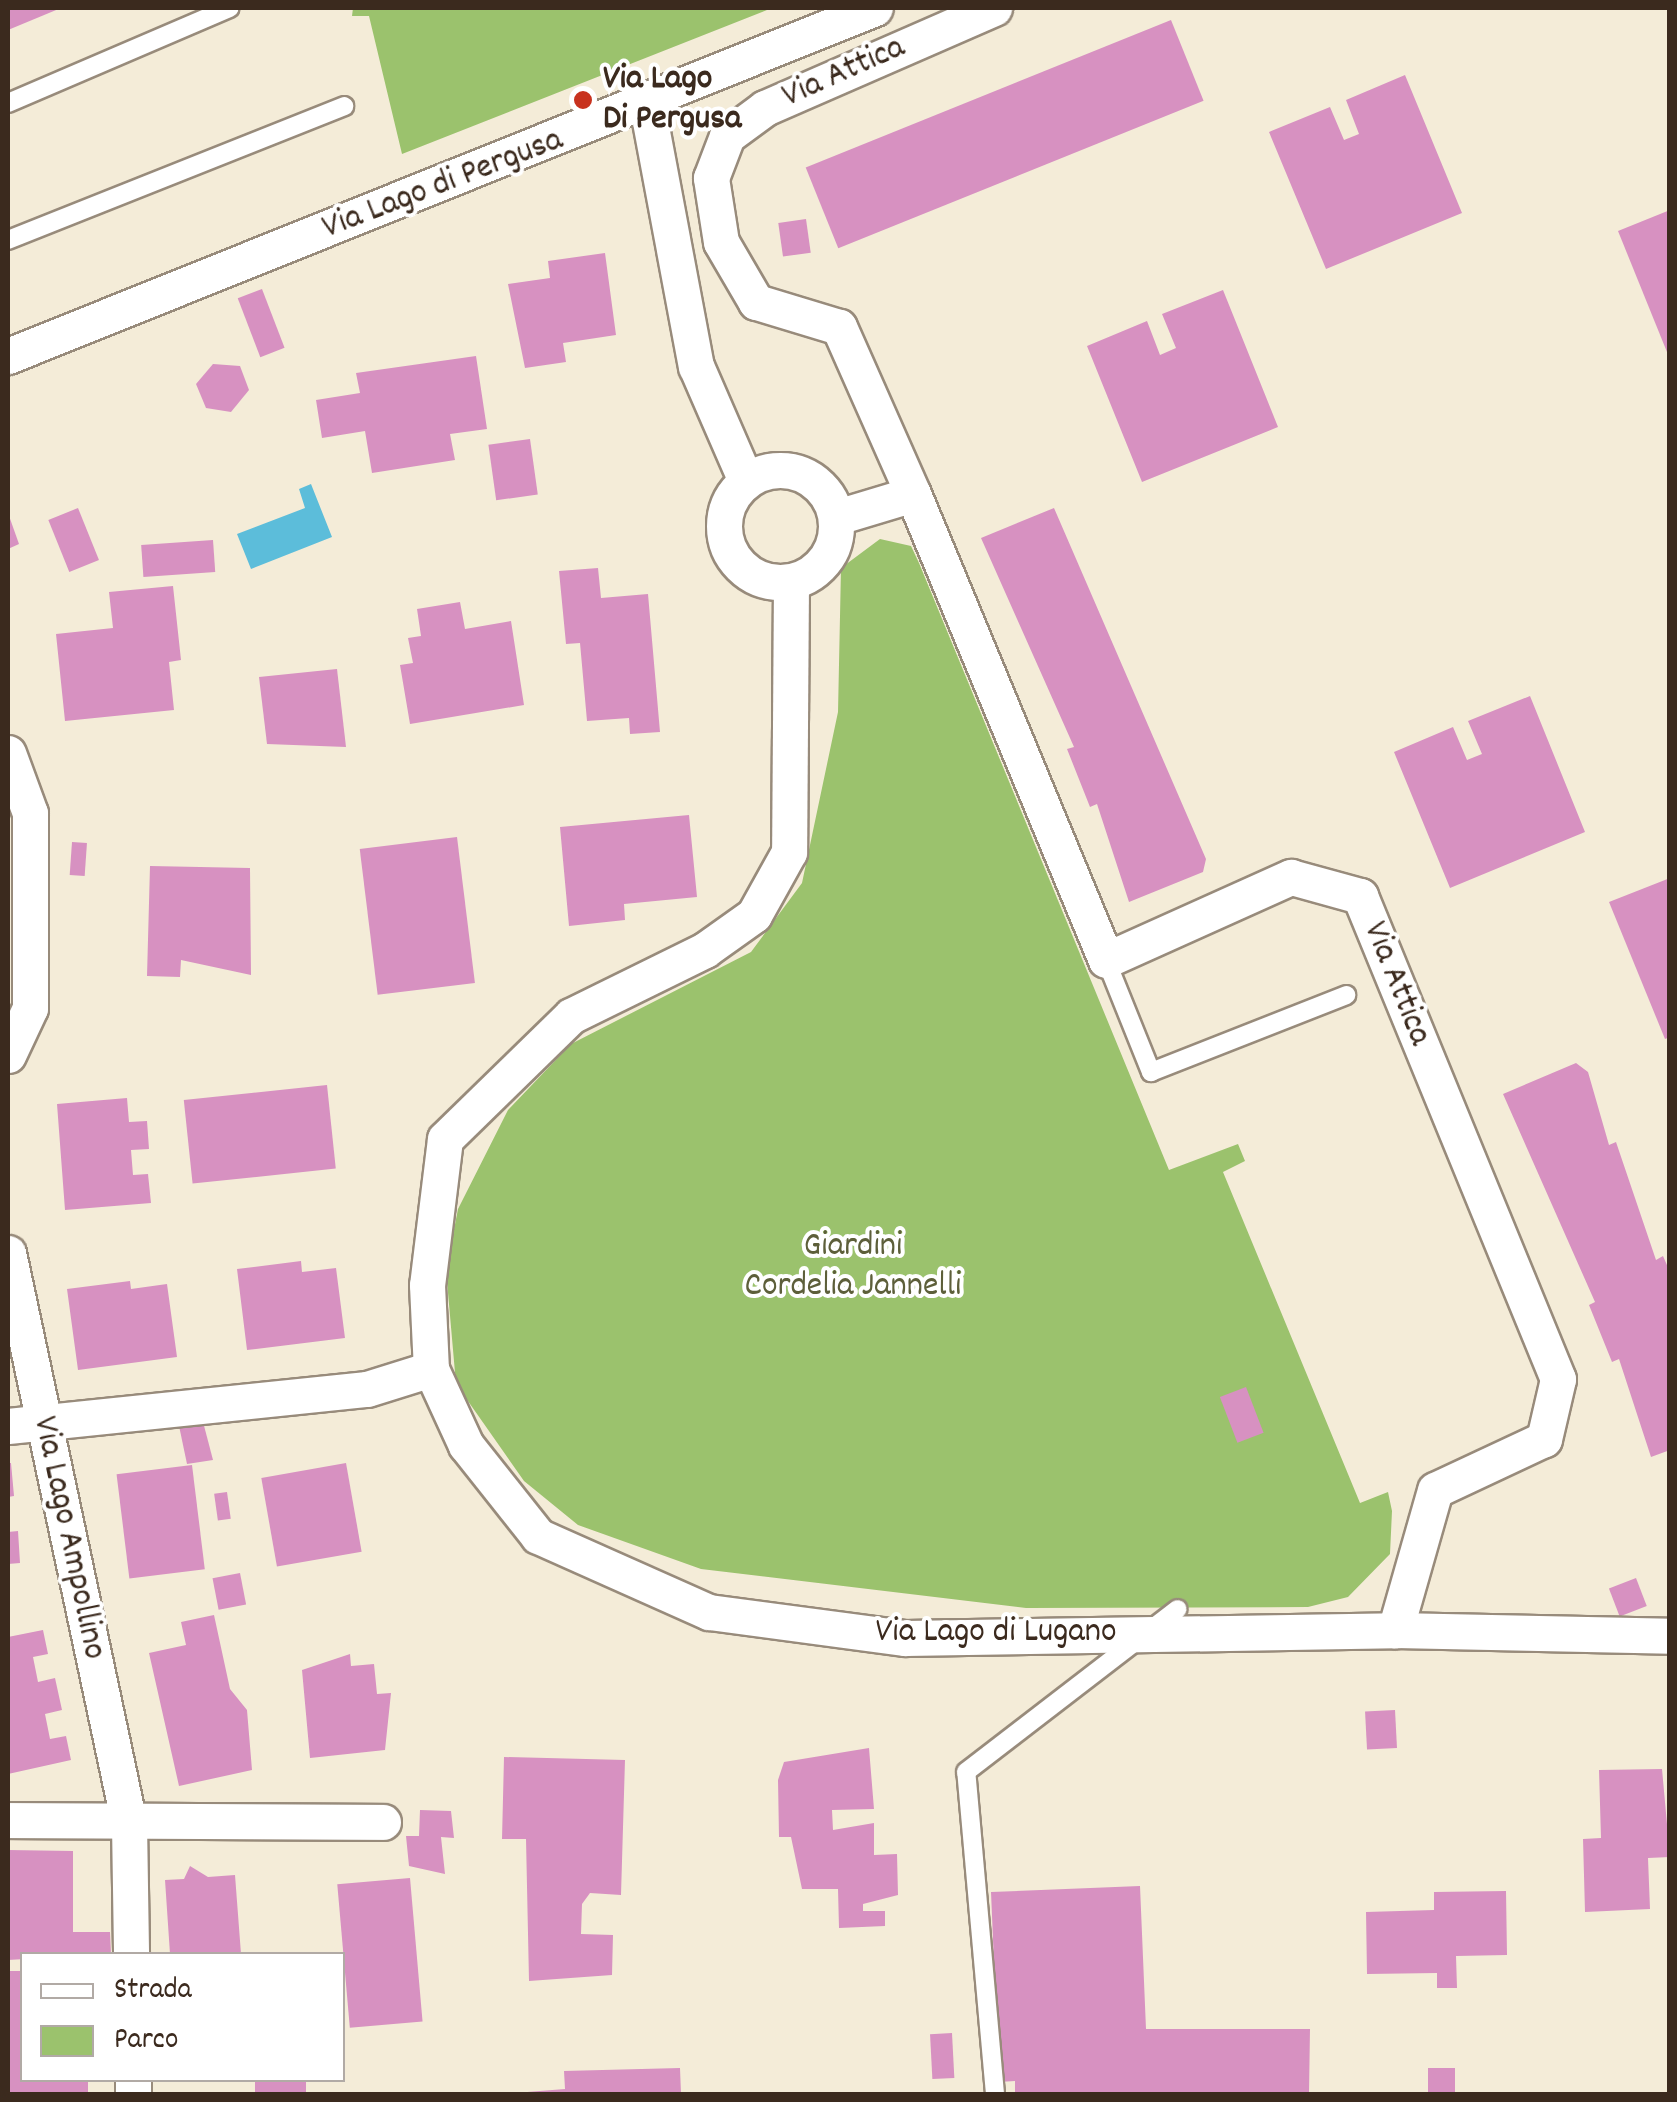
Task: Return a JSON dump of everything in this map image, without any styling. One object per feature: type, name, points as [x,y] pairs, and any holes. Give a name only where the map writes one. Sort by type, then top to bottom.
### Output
[{"type":"street","name":"Via Lago di Pergusa","points":[[9,351],[647,105],[876,8]]},
{"type":"street","name":"Via Attica","points":[[994,8],[765,108],[727,136],[711,178],[721,242],[756,302],[840,327],[1106,960],[1291,877],[1360,896],[1558,1378],[1544,1439],[1435,1490],[1395,1630]]},
{"type":"street","points":[[647,105],[696,366],[746,481]]},
{"type":"street","points":[[801,474],[836,518],[831,551],[791,582],[754,576],[728,550],[726,512],[746,481],[801,474]]},
{"type":"street","points":[[836,518],[913,494]]},
{"type":"street","name":"Via Lago di Lugano","points":[[791,582],[788,852],[754,915],[705,950],[571,1016],[445,1139],[427,1285],[431,1368],[466,1444],[538,1536],[709,1612],[905,1638],[1395,1630],[1670,1636]]},
{"type":"street","points":[[8,753],[30,813],[30,1008],[8,1055]]},
{"type":"street","name":"Via Lago Ampollino","points":[[8,1253],[129,1823],[131,1952]]},
{"type":"street","points":[[8,1426],[367,1389],[431,1368]]},
{"type":"street","points":[[8,1820],[383,1822]]},
{"type":"lane","points":[[8,103],[230,8]]},
{"type":"lane","points":[[8,240],[344,106]]},
{"type":"lane","points":[[1106,960],[1151,1072],[1346,994]]},
{"type":"lane","points":[[995,2094],[966,1772],[1178,1608]]},
{"type":"green space","points":[[353,8],[772,8],[402,154],[369,16],[352,16]]},
{"type":"green space","name":"Giardini Cordelia Jannelli","points":[[880,539],[911,546],[919,563],[1169,1170],[1238,1144],[1245,1161],[1223,1172],[1360,1503],[1388,1492],[1392,1511],[1390,1554],[1348,1597],[1308,1607],[1026,1608],[701,1569],[578,1525],[524,1481],[456,1384],[446,1270],[458,1209],[508,1110],[571,1044],[751,952],[802,883],[838,712],[841,568]]},
{"type":"water","points":[[311,484],[332,537],[251,569],[237,534],[305,508],[299,489]]},
{"type":"building","points":[[8,8],[61,8],[8,30]]},
{"type":"building","points":[[1171,20],[1204,101],[838,248],[806,168]]},
{"type":"building","points":[[1405,75],[1462,213],[1326,269],[1269,132],[1330,107],[1344,140],[1359,134],[1346,100]]},
{"type":"building","points":[[1670,210],[1670,357],[1669,357],[1618,231]]},
{"type":"building","points":[[806,219],[811,253],[783,257],[778,223]]},
{"type":"building","points":[[605,253],[616,335],[563,343],[566,362],[525,368],[508,284],[550,278],[548,261]]},
{"type":"building","points":[[262,289],[285,348],[260,357],[238,298]]},
{"type":"building","points":[[1223,290],[1278,427],[1142,482],[1087,346],[1147,321],[1160,355],[1176,348],[1162,314]]},
{"type":"building","points":[[476,356],[487,429],[450,434],[455,460],[372,473],[365,431],[322,438],[316,400],[360,393],[356,373]]},
{"type":"building","points":[[213,364],[240,366],[249,390],[231,412],[206,408],[196,384]]},
{"type":"building","points":[[530,439],[538,494],[496,500],[488,445]]},
{"type":"building","points":[[78,508],[99,560],[69,572],[48,520]]},
{"type":"building","points":[[1054,508],[1206,859],[1203,872],[1129,902],[1097,804],[1090,807],[1067,749],[1074,747],[981,538]]},
{"type":"building","points":[[8,513],[19,544],[8,549]]},
{"type":"building","points":[[213,540],[215,572],[143,577],[141,545]]},
{"type":"building","points":[[598,568],[601,598],[648,594],[660,732],[630,734],[629,718],[587,721],[580,643],[566,644],[559,571]]},
{"type":"building","points":[[173,586],[181,660],[169,662],[174,710],[65,721],[56,634],[113,628],[109,592]]},
{"type":"building","points":[[460,602],[465,629],[511,621],[524,705],[410,724],[400,665],[413,663],[408,638],[421,636],[417,609]]},
{"type":"building","points":[[337,669],[346,747],[267,744],[259,677]]},
{"type":"building","points":[[1530,696],[1585,832],[1450,888],[1394,752],[1453,727],[1467,760],[1482,754],[1468,721]]},
{"type":"building","points":[[689,815],[697,897],[624,904],[625,920],[569,926],[560,827]]},
{"type":"building","points":[[457,837],[475,983],[378,995],[360,849]]},
{"type":"building","points":[[72,842],[87,843],[85,876],[70,875]]},
{"type":"building","points":[[150,866],[250,868],[251,975],[181,960],[180,977],[147,976]]},
{"type":"building","points":[[1670,878],[1670,1037],[1665,1039],[1609,902]]},
{"type":"building","points":[[1576,1063],[1588,1072],[1609,1145],[1616,1142],[1656,1260],[1663,1256],[1670,1272],[1670,1450],[1651,1457],[1619,1359],[1612,1362],[1589,1305],[1595,1302],[1503,1094]]},
{"type":"building","points":[[327,1085],[336,1169],[193,1184],[184,1100]]},
{"type":"building","points":[[127,1098],[129,1122],[147,1121],[149,1149],[131,1150],[133,1175],[148,1174],[151,1203],[65,1210],[57,1104]]},
{"type":"building","points":[[301,1261],[302,1272],[336,1268],[345,1338],[247,1350],[237,1269]]},
{"type":"building","points":[[130,1281],[131,1289],[167,1284],[177,1357],[78,1370],[67,1289]]},
{"type":"building","points":[[1246,1387],[1264,1433],[1237,1443],[1220,1397]]},
{"type":"building","points":[[202,1418],[213,1460],[187,1464],[178,1421]]},
{"type":"building","points":[[8,1463],[14,1496],[8,1497]]},
{"type":"building","points":[[346,1463],[362,1552],[277,1567],[261,1478]]},
{"type":"building","points":[[192,1465],[205,1569],[129,1578],[117,1474]]},
{"type":"building","points":[[227,1492],[231,1519],[218,1521],[214,1494]]},
{"type":"building","points":[[18,1531],[20,1563],[8,1564],[8,1532]]},
{"type":"building","points":[[240,1573],[246,1604],[219,1610],[213,1578]]},
{"type":"building","points":[[1636,1578],[1647,1606],[1620,1616],[1609,1588]]},
{"type":"building","points":[[214,1615],[230,1689],[247,1710],[252,1770],[179,1786],[149,1653],[186,1645],[181,1622]]},
{"type":"building","points":[[43,1630],[48,1654],[33,1657],[38,1682],[55,1678],[62,1710],[45,1714],[50,1739],[66,1736],[71,1760],[8,1774],[8,1637]]},
{"type":"building","points":[[350,1654],[351,1666],[374,1664],[377,1694],[391,1693],[385,1750],[310,1758],[302,1670]]},
{"type":"building","points":[[1395,1710],[1397,1748],[1367,1750],[1365,1712]]},
{"type":"building","points":[[869,1748],[874,1809],[832,1810],[833,1830],[874,1823],[874,1855],[897,1854],[898,1895],[863,1904],[863,1911],[885,1911],[885,1926],[839,1928],[838,1889],[802,1889],[791,1837],[779,1837],[778,1780],[784,1762]]},
{"type":"building","points":[[504,1757],[625,1760],[621,1895],[590,1893],[582,1904],[581,1934],[613,1935],[612,1975],[529,1981],[526,1839],[502,1839]]},
{"type":"building","points":[[1662,1769],[1670,1857],[1648,1858],[1650,1909],[1585,1912],[1583,1839],[1601,1838],[1599,1770]]},
{"type":"building","points":[[420,1810],[451,1811],[454,1838],[441,1837],[445,1874],[409,1866],[406,1836],[419,1836]]},
{"type":"building","points":[[8,1850],[73,1851],[73,1932],[110,1932],[111,1952],[20,1952],[20,1959],[8,1960]]},
{"type":"building","points":[[190,1866],[208,1877],[235,1875],[241,1952],[170,1952],[165,1880],[184,1879]]},
{"type":"building","points":[[410,1878],[423,2021],[350,2028],[337,1884]]},
{"type":"building","points":[[1140,1886],[1146,2029],[1310,2029],[1309,2094],[1015,2094],[1015,2081],[999,2082],[991,1892]]},
{"type":"building","points":[[1506,1891],[1507,1955],[1456,1956],[1457,1988],[1437,1988],[1437,1973],[1367,1974],[1366,1912],[1434,1910],[1434,1892]]},
{"type":"building","points":[[8,1971],[20,1971],[20,2082],[88,2082],[88,2094],[8,2094]]},
{"type":"building","points":[[952,2033],[954,2078],[932,2079],[930,2034]]},
{"type":"building","points":[[680,2068],[681,2094],[500,2094],[565,2089],[564,2071]]},
{"type":"building","points":[[1428,2068],[1455,2068],[1455,2094],[1428,2094]]},
{"type":"building","points":[[255,2082],[306,2082],[306,2094],[255,2094]]},
{"type":"place","name":"Via Lago Di Pergusa","points":[[583,100]]}]
